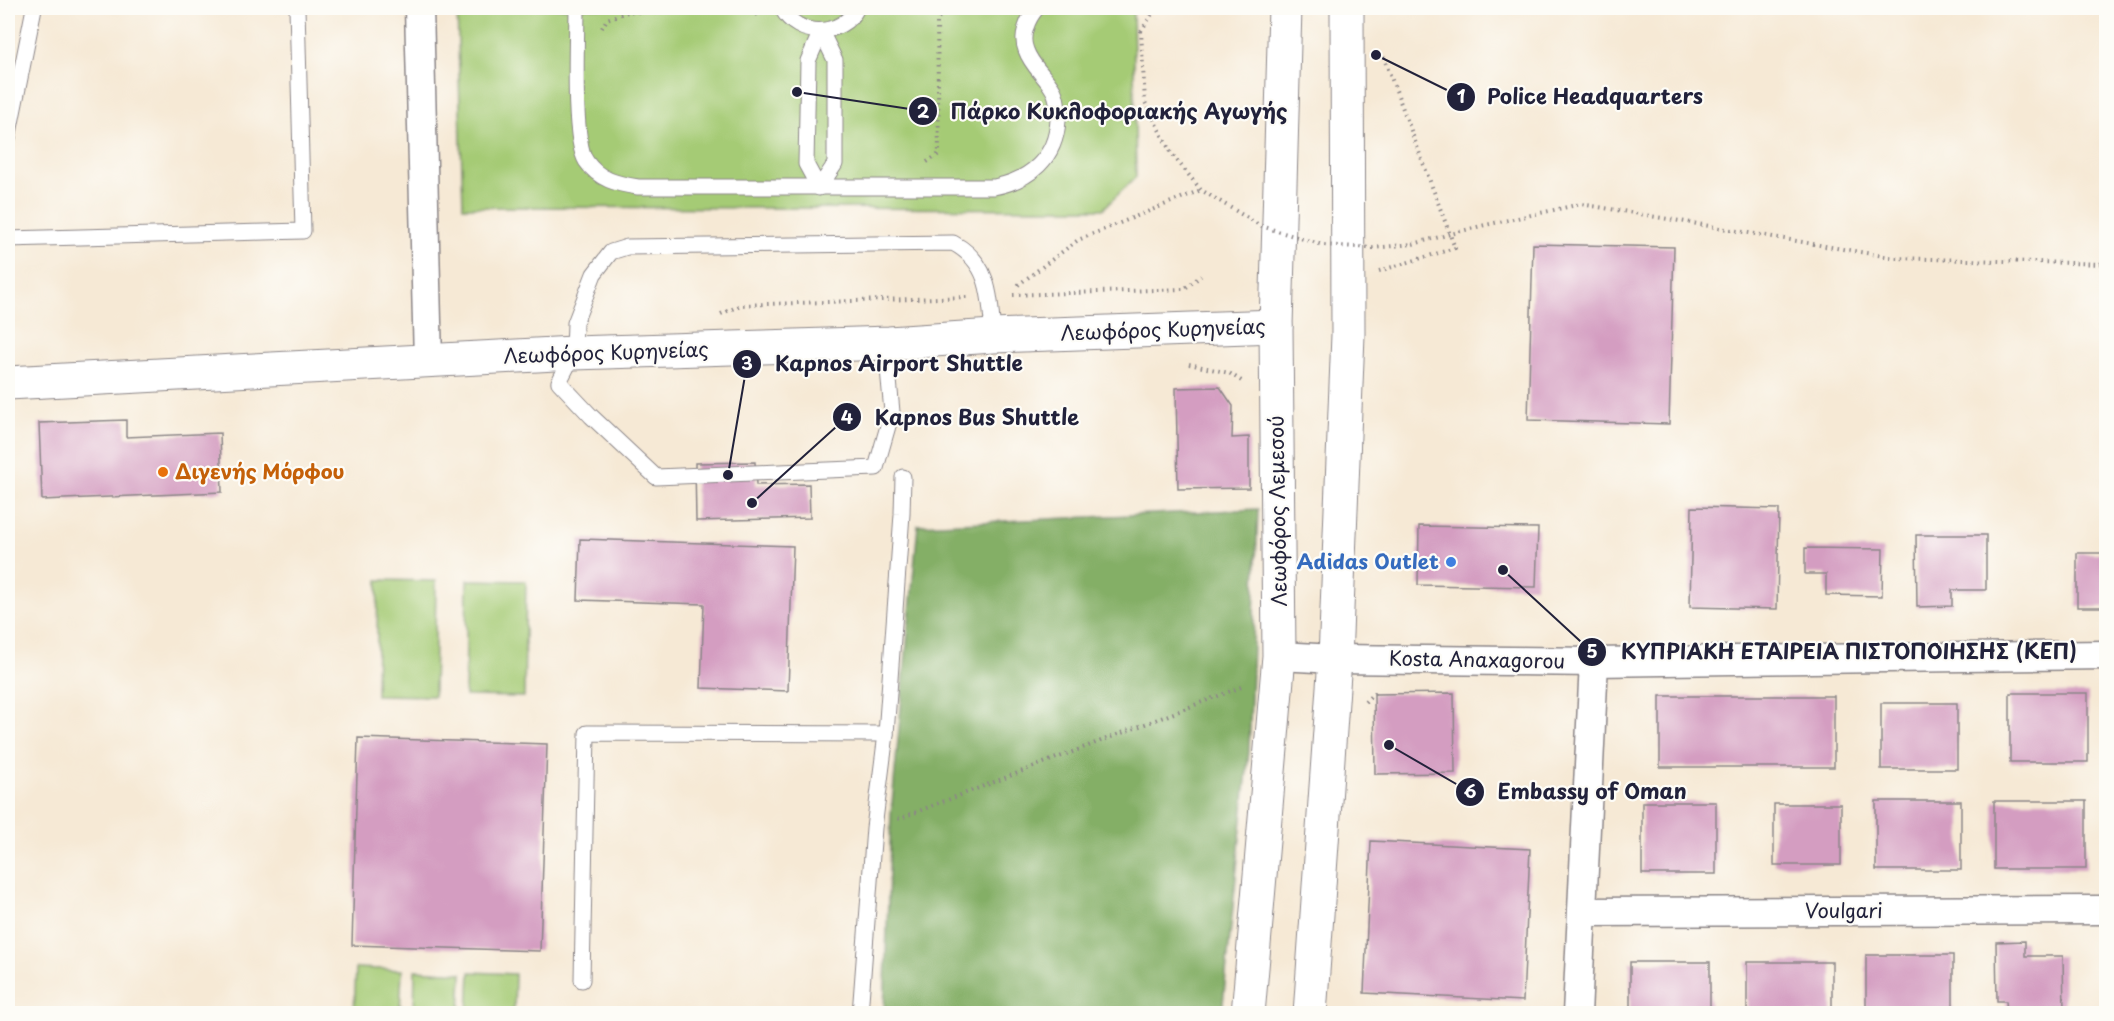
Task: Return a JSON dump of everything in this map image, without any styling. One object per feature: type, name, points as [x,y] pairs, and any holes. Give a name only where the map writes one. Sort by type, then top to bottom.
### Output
[{"type":"main road","name":"Λεωφόρος Λεμεσού","points":[[1248,1014],[1279,656],[1276,326],[1285,8]]},
{"type":"main road","points":[[1310,1014],[1335,659],[1348,335],[1347,8]]},
{"type":"main road","name":"Λεωφόρος Κυρηνείας","points":[[8,383],[574,353],[889,343],[993,336],[1276,326]]},
{"type":"street","points":[[419,8],[428,361]]},
{"type":"street","name":"Kosta Anaxagorou","points":[[1279,656],[1335,659],[1594,662],[2106,655]]},
{"type":"street","points":[[1577,1014],[1594,662]]},
{"type":"street","name":"Voulgari","points":[[1582,912],[2106,910]]},
{"type":"lane","points":[[8,138],[34,8]]},
{"type":"lane","points":[[8,239],[303,231],[297,8]]},
{"type":"lane","points":[[577,8],[577,116],[580,142],[585,160],[601,177],[616,184],[638,187],[819,188],[994,187],[1011,184],[1028,175],[1050,150],[1057,134],[1057,102],[1053,89],[1025,49],[1025,26],[1037,8]]},
{"type":"lane","points":[[782,8],[795,23],[807,29],[821,31],[836,28],[848,21],[857,8]]},
{"type":"lane","points":[[819,188],[836,164],[835,60],[821,31]]},
{"type":"lane","points":[[819,188],[806,164],[808,61],[821,31]]},
{"type":"lane","points":[[889,343],[888,369],[892,412],[876,468],[656,477],[591,416],[559,382],[574,353],[575,323],[594,274],[611,252],[627,247],[953,243],[964,249],[974,259],[989,286],[993,336]]},
{"type":"lane","points":[[860,1014],[874,828],[886,734],[903,477]]},
{"type":"lane","points":[[582,980],[587,732],[886,734]]},
{"type":"path","points":[[921,164],[932,160],[939,154],[937,22],[942,8]]},
{"type":"path","points":[[1156,8],[1141,31],[1145,102],[1171,153],[1201,190],[1261,226],[1291,237],[1333,245],[1373,248],[1413,244],[1581,204],[1895,258],[2106,264]]},
{"type":"path","points":[[601,38],[601,29],[607,19],[627,12],[753,12],[766,18]]},
{"type":"path","points":[[1372,274],[1455,248],[1379,44]]},
{"type":"path","points":[[1018,285],[1078,240],[1201,190]]},
{"type":"path","points":[[1184,289],[1201,276]]},
{"type":"path","points":[[874,828],[1255,682]]},
{"type":"green space","points":[[457,8],[1133,8],[1136,177],[1103,209],[463,207]]},
{"type":"green space","points":[[1258,509],[1249,751],[1222,1013],[884,1013],[891,814],[918,525]]},
{"type":"green space","points":[[378,580],[436,581],[434,696],[376,695]]},
{"type":"green space","points":[[467,580],[526,581],[524,697],[465,696]]},
{"type":"green space","points":[[356,968],[402,970],[400,1013],[354,1013]]},
{"type":"green space","points":[[415,970],[462,973],[460,1013],[414,1013]]},
{"type":"green space","points":[[470,972],[515,974],[514,1013],[468,1013]]},
{"type":"building","points":[[1533,244],[1674,247],[1669,424],[1528,420]]},
{"type":"building","points":[[1220,387],[1233,406],[1232,438],[1249,437],[1249,488],[1178,489],[1176,388]]},
{"type":"building","points":[[126,420],[126,437],[220,433],[222,492],[42,500],[39,423]]},
{"type":"building","points":[[755,462],[756,485],[809,484],[810,518],[696,521],[695,463]]},
{"type":"building","points":[[1692,507],[1779,509],[1777,609],[1690,607]]},
{"type":"building","points":[[1419,526],[1538,528],[1536,587],[1418,585]]},
{"type":"building","points":[[1916,535],[1986,535],[1986,590],[1952,590],[1952,606],[1917,607]]},
{"type":"building","points":[[580,539],[793,546],[788,691],[701,688],[704,604],[578,600]]},
{"type":"building","points":[[1805,548],[1883,549],[1882,596],[1826,595],[1826,574],[1805,574]]},
{"type":"building","points":[[2077,553],[2106,553],[2106,607],[2077,607]]},
{"type":"building","points":[[1454,693],[1455,773],[1375,774],[1374,694]]},
{"type":"building","points":[[2010,693],[2088,693],[2088,762],[2010,762]]},
{"type":"building","points":[[1660,696],[1834,696],[1834,767],[1660,767]]},
{"type":"building","points":[[1881,703],[1957,703],[1957,769],[1881,769]]},
{"type":"building","points":[[358,738],[547,744],[540,951],[352,945]]},
{"type":"building","points":[[1876,801],[1961,801],[1961,870],[1876,870]]},
{"type":"building","points":[[1994,801],[2086,801],[2086,869],[1994,869]]},
{"type":"building","points":[[1642,802],[1716,802],[1716,874],[1642,874]]},
{"type":"building","points":[[1774,804],[1841,804],[1841,865],[1774,865]]},
{"type":"building","points":[[1371,841],[1530,849],[1523,1001],[1364,993]]},
{"type":"building","points":[[2025,941],[2025,956],[2063,956],[2064,1012],[2007,1012],[2006,1001],[1997,1001],[1996,942]]},
{"type":"building","points":[[1866,955],[1953,955],[1953,1014],[1866,1014]]},
{"type":"building","points":[[2104,960],[2106,960],[2106,1014],[2104,1014]]},
{"type":"building","points":[[1630,962],[1710,962],[1710,1014],[1630,1014]]},
{"type":"building","points":[[1747,962],[1832,962],[1832,1014],[1747,1014]]},
{"type":"place","name":"Police Headquarters","points":[[1376,55]]},
{"type":"place","name":"Πάρκο Κυκλοφοριακής Αγωγής","points":[[797,92]]},
{"type":"place","name":"Διγενής Μόρφου","points":[[163,472]]},
{"type":"place","name":"Kapnos Airport Shuttle","points":[[728,475]]},
{"type":"place","name":"Kapnos Bus Shuttle","points":[[752,503]]},
{"type":"place","name":"Adidas Outlet","points":[[1451,562]]},
{"type":"place","name":"ΚΥΠΡΙΑΚΗ ΕΤΑΙΡΕΙΑ ΠΙΣΤΟΠΟΙΗΣΗΣ (ΚΕΠ)","points":[[1503,570]]},
{"type":"place","name":"Embassy of Oman","points":[[1389,745]]}]
